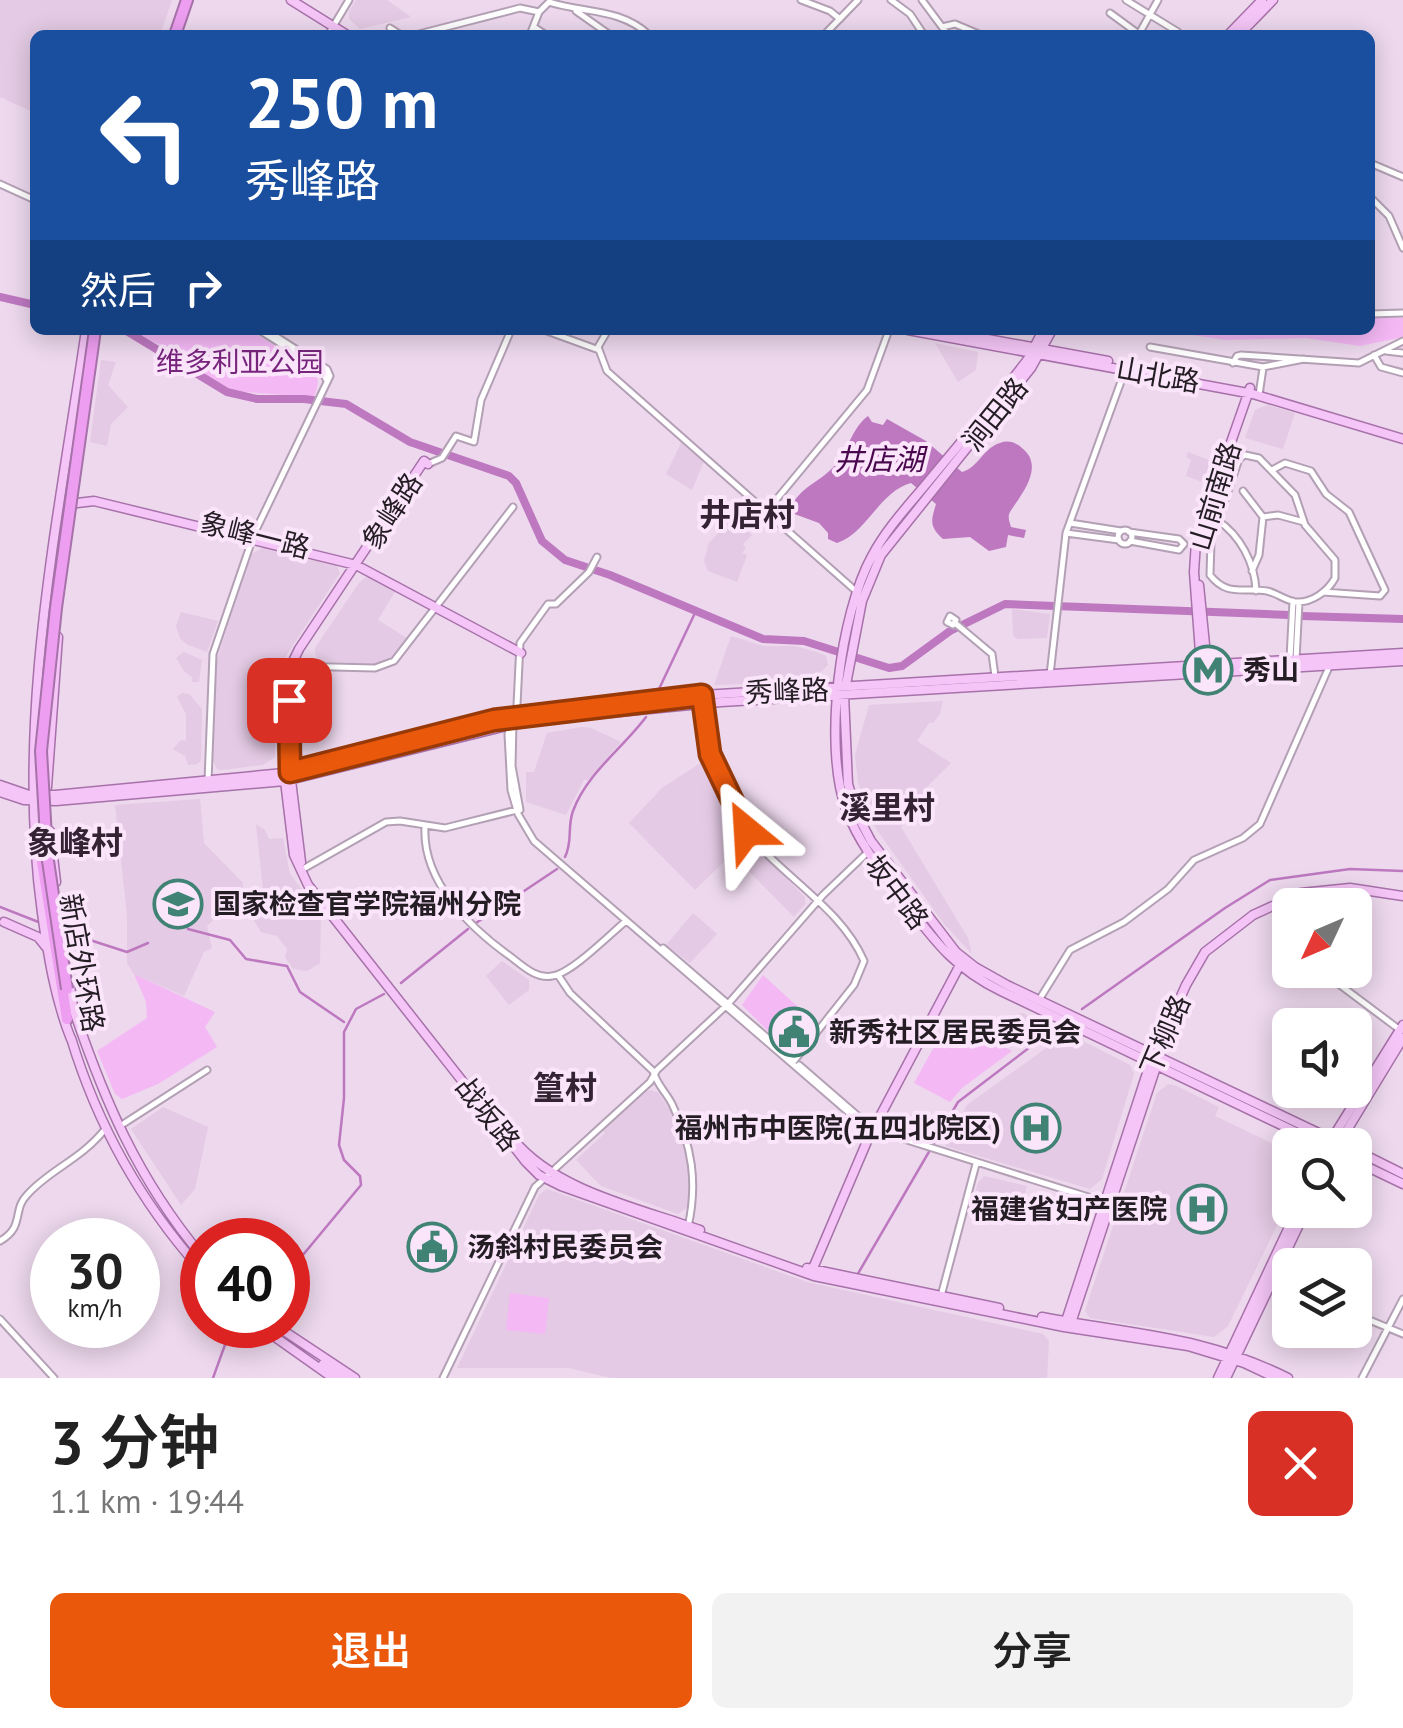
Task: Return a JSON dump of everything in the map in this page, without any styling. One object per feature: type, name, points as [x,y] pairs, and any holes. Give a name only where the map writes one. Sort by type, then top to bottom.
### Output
[{"type":"highway","points":[[175,30],[185,0]]},
{"type":"highway","name":"新店外环路","points":[[67,989],[46,854],[42,750],[91,335]]},
{"type":"highway","name":"新店外环路","points":[[67,1019],[42,854],[37,750],[50,606],[91,335]]},
{"type":"main road","points":[[291,0],[332,28]]},
{"type":"main road","points":[[299,0],[332,28]]},
{"type":"main road","points":[[1233,30],[1262,0]]},
{"type":"main road","points":[[1244,30],[1272,0]]},
{"type":"main road","points":[[71,1039],[40,923],[32,798],[33,744],[46,604],[91,335]]},
{"type":"main road","points":[[73,1007],[47,798],[60,603],[92,335]]},
{"type":"main road","name":"山北路","points":[[939,335],[1254,392],[1403,436]]},
{"type":"main road","name":"山北路","points":[[975,335],[1038,351]]},
{"type":"main road","name":"涧田路","points":[[849,650],[856,592],[869,560],[1038,351],[1041,335]]},
{"type":"main road","name":"涧田路","points":[[849,650],[864,594],[884,550],[1049,335]]},
{"type":"main road","name":"山前南路","points":[[1204,665],[1198,536],[1254,392]]},
{"type":"main road","name":"象峰路","points":[[288,777],[292,666],[428,464]]},
{"type":"main road","name":"象峰一路","points":[[61,503],[94,501],[360,564],[520,650]]},
{"type":"main road","points":[[0,788],[32,798],[47,798],[288,777],[512,720],[703,699],[840,692],[849,650]]},
{"type":"main road","name":"秀峰路","points":[[840,692],[1403,653]]},
{"type":"main road","name":"秀峰路","points":[[840,692],[1403,661]]},
{"type":"main road","name":"坂中路","points":[[840,692],[848,784],[871,850],[963,964],[1300,1128]]},
{"type":"main road","points":[[288,777],[303,868]]},
{"type":"main road","name":"战坂路","points":[[288,777],[294,854],[304,878],[523,1159],[547,1175],[814,1273],[1068,1325],[1167,1336],[1288,1378]]},
{"type":"main road","name":"战坂路","points":[[303,868],[518,1144],[547,1175]]},
{"type":"main road","name":"下柳路","points":[[1372,894],[1403,898]]},
{"type":"main road","name":"下柳路","points":[[1068,1325],[1155,1060],[1189,988],[1209,955],[1272,908]]},
{"type":"main road","points":[[2,921],[24,928],[40,923]]},
{"type":"main road","points":[[2,921],[38,937],[48,952]]},
{"type":"main road","points":[[814,1273],[876,1128],[963,964]]},
{"type":"main road","name":"坂中路","points":[[963,964],[1070,1019]]},
{"type":"main road","name":"新店外环路","points":[[67,989],[117,1127],[149,1184],[180,1226]]},
{"type":"main road","name":"新店外环路","points":[[67,1019],[106,1128],[145,1196],[180,1242]]},
{"type":"main road","points":[[1344,1128],[1402,1031]]},
{"type":"main road","points":[[1372,1158],[1403,1174]]},
{"type":"main road","points":[[1372,1169],[1403,1184]]},
{"type":"main road","points":[[1226,1378],[1289,1228]]},
{"type":"main road","name":"战坂路","points":[[854,1281],[1068,1325]]},
{"type":"main road","points":[[1218,1378],[1272,1282]]},
{"type":"main road","points":[[282,1348],[324,1378]]},
{"type":"main road","points":[[290,1348],[334,1378]]},
{"type":"main road","points":[[304,1348],[344,1378]]},
{"type":"main road","points":[[309,1348],[355,1378]]},
{"type":"main road","name":"战坂路","points":[[1232,1356],[1276,1378]]},
{"type":"street","points":[[332,28],[349,0]]},
{"type":"street","points":[[801,0],[830,10],[840,19]]},
{"type":"street","points":[[829,30],[858,0]]},
{"type":"street","points":[[891,0],[910,14],[921,30]]},
{"type":"street","points":[[922,0],[944,30]]},
{"type":"street","points":[[1126,0],[1174,30]]},
{"type":"street","points":[[1140,30],[1158,0]]},
{"type":"street","points":[[532,30],[539,12],[549,2],[576,11],[603,30]]},
{"type":"street","points":[[434,30],[520,8],[539,12]]},
{"type":"street","points":[[576,11],[593,9],[610,14],[640,30]]},
{"type":"street","points":[[1110,13],[1134,30]]},
{"type":"street","points":[[942,27],[955,24],[969,30]]},
{"type":"street","points":[[534,27],[538,30]]},
{"type":"street","points":[[1375,166],[1401,179]]},
{"type":"street","points":[[0,184],[30,198]]},
{"type":"street","points":[[1375,202],[1389,216],[1403,248]]},
{"type":"street","points":[[1375,314],[1403,313]]},
{"type":"street","points":[[209,785],[211,660],[253,537],[330,376],[328,370],[270,335]]},
{"type":"street","points":[[428,464],[443,454],[456,436],[474,442],[480,403],[509,335]]},
{"type":"street","points":[[558,335],[598,350],[609,374],[856,592]]},
{"type":"street","points":[[598,350],[606,335]]},
{"type":"street","points":[[766,512],[868,388],[887,335]]},
{"type":"street","points":[[1233,363],[1241,355],[1359,364],[1403,341]]},
{"type":"street","points":[[1150,347],[1263,367],[1306,358]]},
{"type":"street","points":[[1383,350],[1403,353]]},
{"type":"street","points":[[1374,355],[1381,367],[1403,373]]},
{"type":"street","points":[[1050,676],[1068,522],[1126,367]]},
{"type":"street","points":[[1254,392],[1263,367]]},
{"type":"street","points":[[1272,470],[1285,463],[1311,471],[1326,494],[1349,512],[1385,590],[1380,596],[1323,592],[1296,602],[1272,592],[1230,591],[1220,587],[1210,575],[1211,541],[1242,456],[1255,456],[1296,495],[1304,522],[1335,560],[1339,593]]},
{"type":"street","points":[[1243,491],[1263,517],[1259,555],[1252,571]]},
{"type":"street","points":[[292,666],[375,668],[390,664],[513,507]]},
{"type":"street","points":[[1291,516],[1298,508]]},
{"type":"street","points":[[1263,517],[1291,516],[1304,522]]},
{"type":"street","points":[[1218,520],[1240,541],[1256,591]]},
{"type":"street","points":[[1066,533],[1180,550],[1184,544],[1180,539],[1068,522]]},
{"type":"street","points":[[1120,540],[1121,531]]},
{"type":"street","points":[[1130,532],[1130,541]]},
{"type":"street","points":[[593,564],[550,606],[520,650],[520,704],[512,720],[508,767],[518,809],[540,844],[860,1120],[931,1149],[1108,1203]]},
{"type":"street","points":[[1323,592],[1335,578]]},
{"type":"street","points":[[1293,660],[1296,602]]},
{"type":"street","points":[[955,623],[992,654],[996,679]]},
{"type":"street","points":[[1039,1000],[1068,952],[1124,922],[1168,889],[1194,860],[1243,838],[1262,822],[1328,667]]},
{"type":"street","points":[[703,699],[710,754],[741,824],[850,936],[864,961],[854,985],[794,1060]]},
{"type":"street","points":[[303,868],[394,820],[424,827],[449,827],[518,809]]},
{"type":"street","points":[[424,827],[426,848],[442,884],[478,932],[532,972],[547,977],[558,975],[627,920]]},
{"type":"street","points":[[688,1228],[694,1182],[690,1150],[670,1099],[656,1083],[657,1070],[727,1005],[816,902],[871,850]]},
{"type":"street","points":[[558,975],[567,989],[655,1076]]},
{"type":"street","points":[[1344,988],[1402,1031]]},
{"type":"street","points":[[727,1005],[860,1120]]},
{"type":"street","points":[[117,1127],[207,1070]]},
{"type":"street","points":[[443,1378],[535,1186],[655,1076]]},
{"type":"street","points":[[0,1241],[14,1230],[26,1196],[84,1154],[106,1128]]},
{"type":"street","points":[[941,1296],[976,1163]]},
{"type":"street","points":[[1362,1378],[1403,1299]]},
{"type":"street","points":[[0,1318],[54,1378]]},
{"type":"street","points":[[1372,1322],[1403,1334]]},
{"type":"shaded area","points":[[0,0],[172,0],[162,30],[30,30],[30,111],[0,97]]},
{"type":"shaded area","points":[[356,0],[387,0],[411,17],[360,29],[349,19]]},
{"type":"shaded area","points":[[935,343],[978,352],[976,370],[958,382]]},
{"type":"shaded area","points":[[101,360],[116,362],[108,385],[128,407],[111,424],[107,446],[90,442]]},
{"type":"shaded area","points":[[1267,405],[1295,413],[1283,449],[1245,438],[1255,410]]},
{"type":"shaded area","points":[[681,443],[704,461],[692,490],[666,474]]},
{"type":"shaded area","points":[[1188,452],[1216,463],[1208,484],[1186,476],[1191,460],[1186,457]]},
{"type":"shaded area","points":[[733,517],[752,535],[743,544],[746,548],[742,553],[747,555],[737,582],[708,571],[704,561],[709,543]]},
{"type":"shaded area","points":[[264,547],[336,564],[340,573],[282,662],[277,685],[275,757],[263,765],[217,769],[213,761],[213,672],[250,555]]},
{"type":"shaded area","points":[[366,577],[396,590],[378,620],[407,638],[392,658],[377,664],[320,662],[315,648],[359,583]]},
{"type":"shaded area","points":[[1012,609],[1050,614],[1047,638],[1013,636]]},
{"type":"shaded area","points":[[181,612],[218,621],[207,652],[180,638],[176,626]]},
{"type":"shaded area","points":[[731,636],[763,646],[795,646],[817,652],[826,656],[828,665],[810,682],[714,685]]},
{"type":"shaded area","points":[[184,652],[202,660],[199,682],[192,682],[176,658]]},
{"type":"shaded area","points":[[189,694],[202,709],[201,761],[197,764],[188,765],[185,756],[173,749],[181,740],[186,741],[186,714],[177,697]]},
{"type":"shaded area","points":[[943,701],[940,714],[917,741],[951,763],[926,788],[901,827],[968,938],[972,954],[944,924],[872,823],[858,783],[855,755],[869,705]]},
{"type":"shaded area","points":[[582,727],[621,742],[584,780],[566,815],[526,802],[526,772],[534,772],[547,733]]},
{"type":"shaded area","points":[[705,760],[737,829],[805,897],[805,904],[794,917],[730,856],[695,890],[629,823],[662,788]]},
{"type":"shaded area","name":"国家检查官学院福州分院","points":[[200,799],[204,843],[243,883],[242,893],[207,926],[212,948],[204,952],[184,996],[134,974],[127,963],[127,915],[115,805]]},
{"type":"shaded area","points":[[256,824],[269,839],[283,838],[290,874],[321,914],[320,963],[307,971],[293,969],[285,957],[287,949],[277,936],[261,932],[243,902],[263,890]]},
{"type":"shaded area","points":[[693,913],[717,934],[690,963],[666,945]]},
{"type":"shaded area","points":[[502,961],[529,980],[529,990],[509,1005],[486,976]]},
{"type":"shaded area","points":[[1022,1013],[1048,1025],[1021,1043],[1001,1034],[1010,1015]]},
{"type":"shaded area","name":"福州市中医院(五四北院区)","points":[[1067,1033],[1130,1065],[1134,1074],[1102,1179],[1090,1189],[945,1146],[967,1105]]},
{"type":"shaded area","name":"福建省妇产医院","points":[[1168,1084],[1177,1086],[1219,1107],[1215,1116],[1272,1143],[1272,1228],[1276,1228],[1228,1326],[1214,1337],[1090,1318],[1085,1311],[1157,1093]]},
{"type":"shaded area","points":[[644,1091],[658,1092],[671,1112],[688,1161],[689,1206],[678,1214],[601,1186],[576,1160]]},
{"type":"shaded area","points":[[163,1107],[208,1127],[195,1189],[181,1205],[131,1129]]},
{"type":"shaded area","points":[[984,1176],[1027,1186],[1021,1209],[1002,1206],[989,1217],[971,1210],[978,1183]]},
{"type":"shaded area","points":[[547,1189],[807,1282],[1043,1334],[1049,1341],[1047,1378],[611,1378],[569,1368],[457,1368],[539,1195]]},
{"type":"green space","points":[[1375,318],[1403,318],[1403,337],[1360,346],[1306,338],[1226,340],[1192,335],[1375,335]]},
{"type":"green space","name":"维多利亚公园","points":[[140,335],[257,335],[314,369],[318,379],[314,397],[230,391]]},
{"type":"green space","points":[[134,974],[215,1012],[205,1027],[217,1047],[158,1084],[122,1099],[115,1094],[97,1051],[147,1018],[146,1002]]},
{"type":"green space","points":[[763,975],[798,1007],[773,1036],[742,1005]]},
{"type":"green space","points":[[950,1018],[1012,1051],[962,1088],[950,1102],[914,1083]]},
{"type":"green space","points":[[510,1293],[549,1298],[545,1334],[506,1330]]},
{"type":"water","name":"井店湖","points":[[868,416],[872,422],[883,425],[887,419],[926,441],[962,472],[994,446],[1009,442],[1019,446],[1029,456],[1031,472],[1009,518],[1011,527],[1026,530],[1024,538],[1008,535],[1006,547],[989,551],[970,537],[943,539],[932,523],[936,504],[911,483],[891,494],[857,531],[837,543],[828,539],[819,523],[789,512],[798,496],[837,463]]},
{"type":"waterway","points":[[0,297],[30,304]]},
{"type":"waterway","points":[[133,335],[227,392],[257,399],[346,404],[410,442],[509,476],[516,483],[542,541],[565,560],[763,639],[804,641],[889,668],[902,666],[950,631],[1005,604],[1289,615]]},
{"type":"waterway","points":[[659,689],[695,613]]},
{"type":"waterway","points":[[1302,616],[1403,619]]},
{"type":"waterway","points":[[565,857],[571,817],[579,797],[646,717]]},
{"type":"waterway","points":[[476,923],[557,869]]},
{"type":"waterway","points":[[1082,1009],[1270,880],[1350,869],[1403,871]]},
{"type":"waterway","points":[[0,907],[41,923]]},
{"type":"waterway","points":[[188,929],[230,940],[246,959],[287,966],[300,992],[344,1022]]},
{"type":"waterway","points":[[401,983],[468,929]]},
{"type":"waterway","points":[[62,931],[127,952],[148,943]]},
{"type":"waterway","points":[[310,1246],[361,1185],[360,1176],[344,1160],[339,1145],[344,1032],[356,1009],[384,994]]},
{"type":"waterway","points":[[856,1277],[958,1102],[1055,1028]]},
{"type":"waterway","points":[[213,1378],[224,1348]]},
{"type":"place","name":"秀山","points":[[1208,670]]},
{"type":"place","name":"国家检查官学院福州分院","points":[[178,904]]},
{"type":"place","name":"新秀社区居民委员会","points":[[794,1032]]},
{"type":"place","name":"福州市中医院(五四北院区)","points":[[1036,1128]]},
{"type":"place","name":"福建省妇产医院","points":[[1202,1209]]},
{"type":"place","name":"汤斜村民委员会","points":[[432,1247]]},
{"type":"district","name":"井店村","points":[[747,515]]},
{"type":"district","name":"溪里村","points":[[887,808]]},
{"type":"district","name":"象峰村","points":[[75,843]]},
{"type":"district","name":"篁村","points":[[565,1088]]},
{"type":"route","points":[[289,700],[290,772],[526,714],[702,695],[710,754],[747,831]]}]
